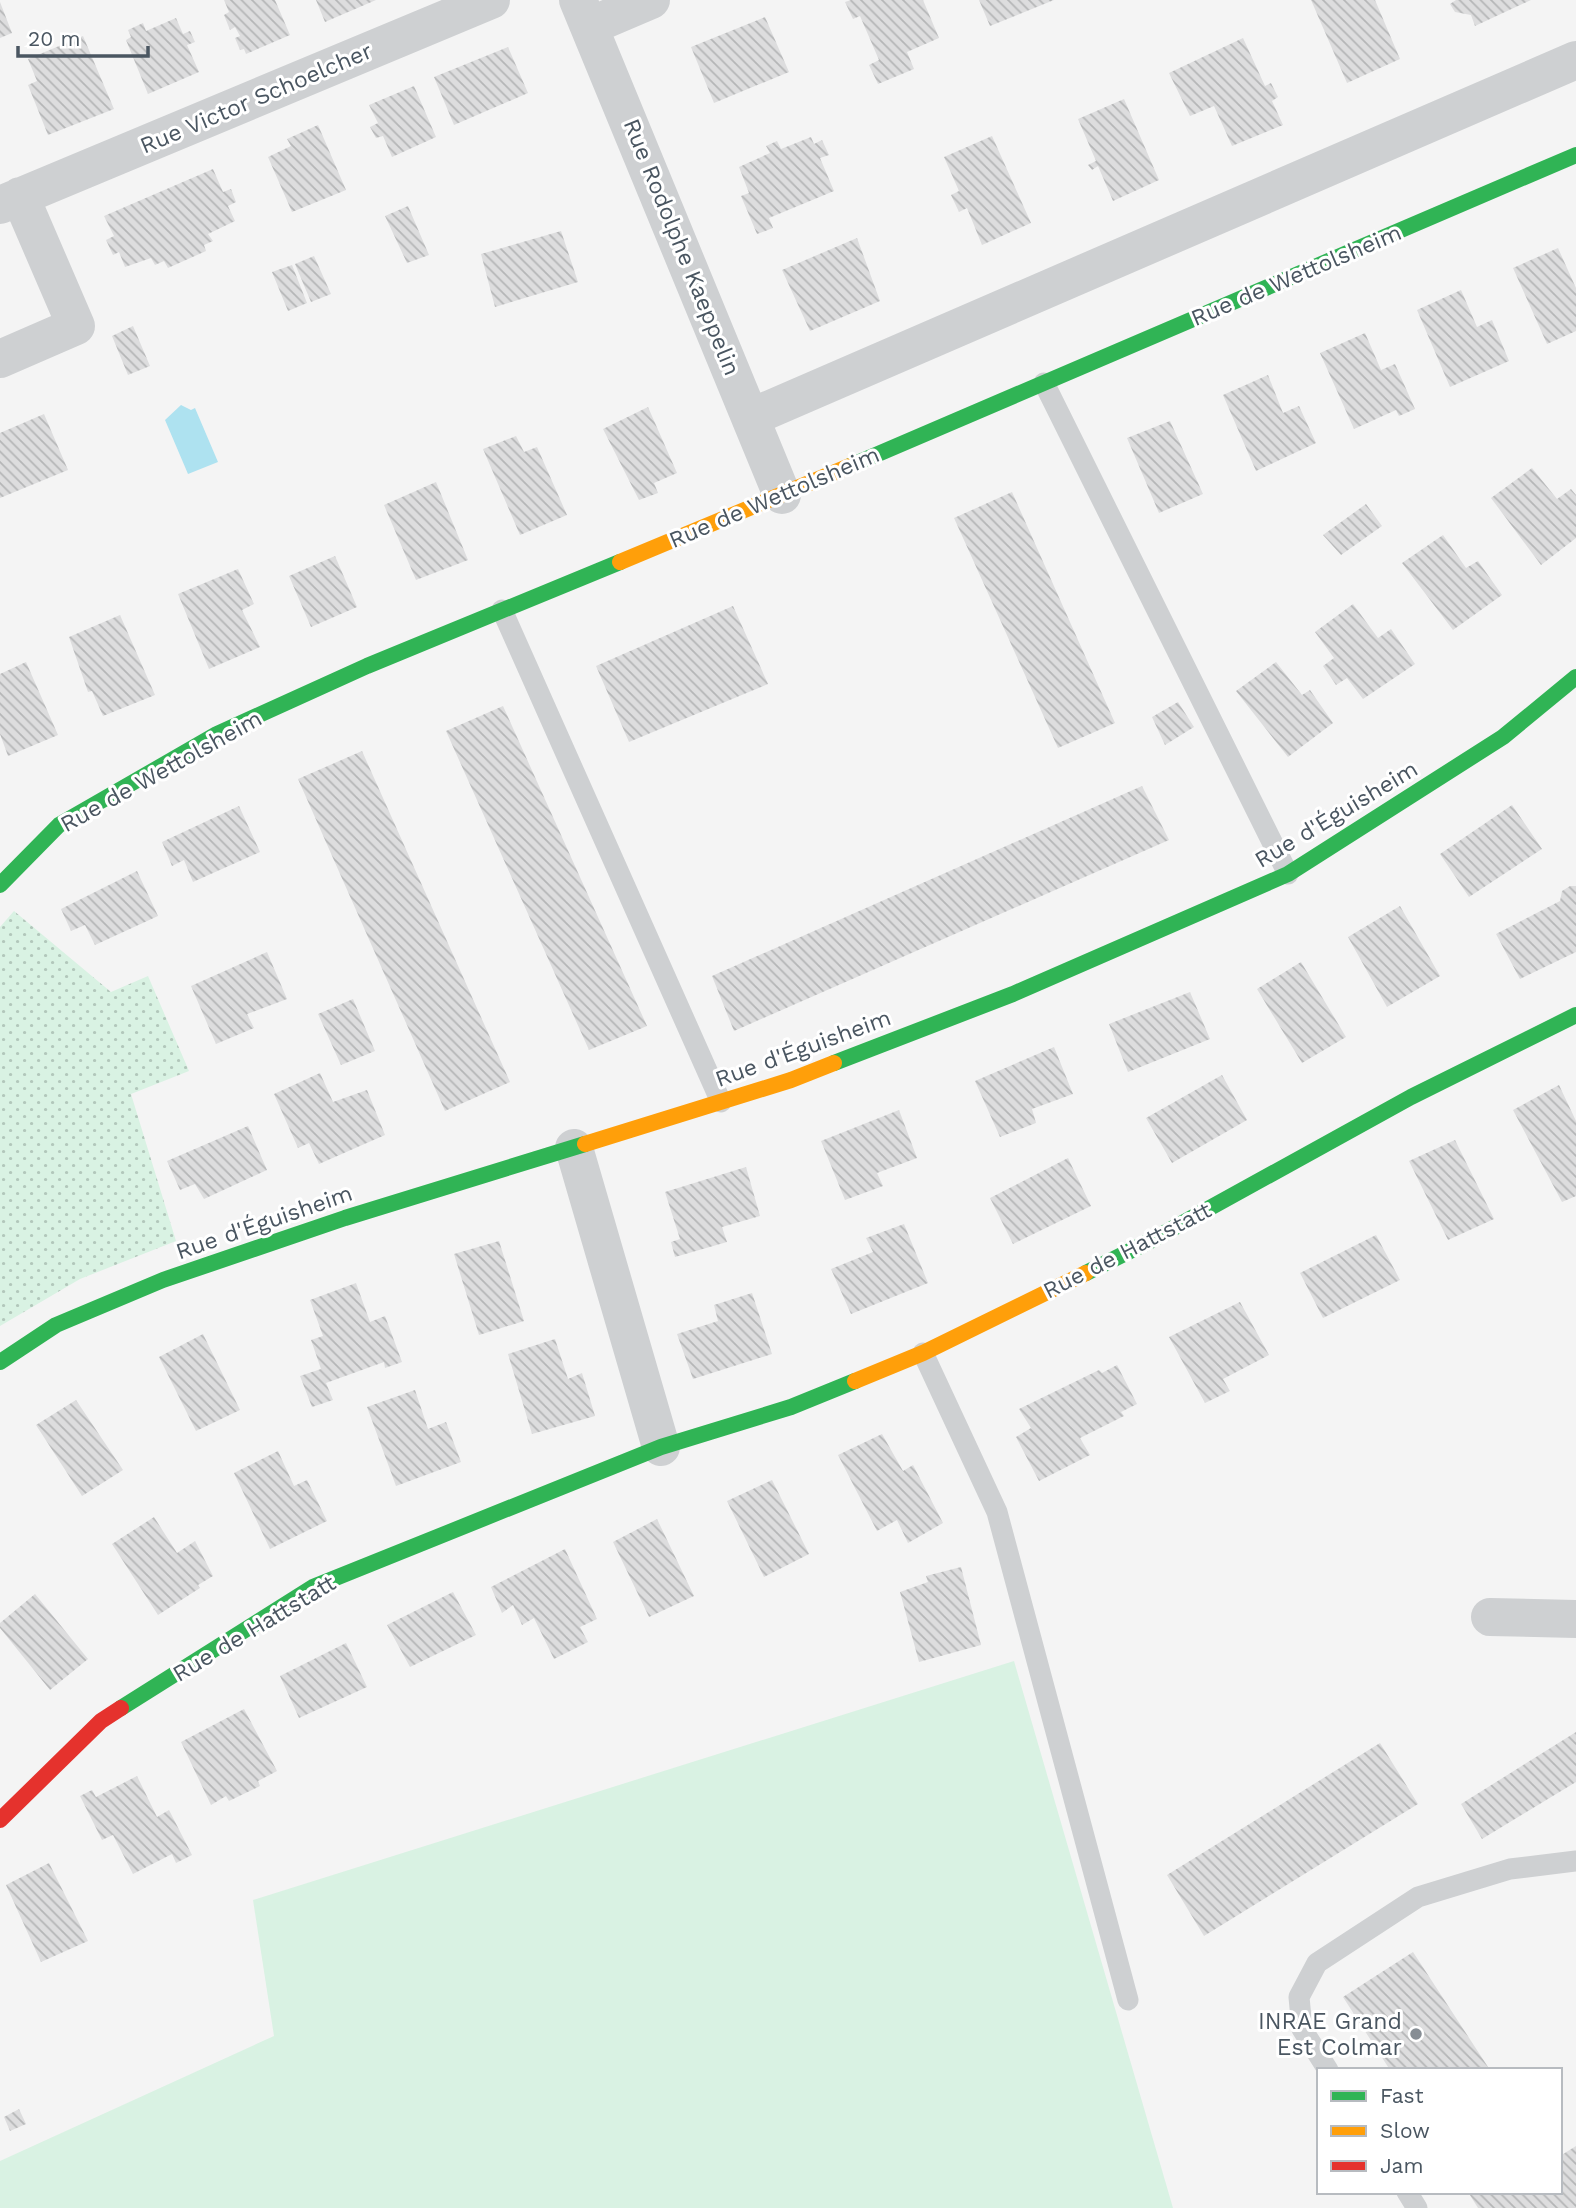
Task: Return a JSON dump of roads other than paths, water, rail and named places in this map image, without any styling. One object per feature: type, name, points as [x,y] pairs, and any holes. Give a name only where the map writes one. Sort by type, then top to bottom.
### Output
[{"type":"street","name":"Rue Victor Schoelcher","points":[[0,359],[76,326],[10,201],[492,0]]},
{"type":"street","points":[[584,13],[651,0]]},
{"type":"street","name":"Rue Rodolphe Kaeppelin","points":[[584,13],[782,495]]},
{"type":"street","points":[[752,417],[1576,60]]},
{"type":"street","name":"Rue de Wettolsheim","points":[[0,885],[59,825],[217,734],[367,666],[782,495],[1576,155]]},
{"type":"street","name":"Rue d'Éguisheim","points":[[0,1362],[56,1325],[163,1280],[345,1218],[791,1080],[1013,994],[1288,874],[1503,737],[1576,677]]},
{"type":"street","name":"Rue de Hattstatt","points":[[0,1820],[102,1721],[313,1587],[661,1447],[791,1407],[923,1353],[1150,1241],[1411,1097],[1576,1015]]},
{"type":"street","points":[[573,1148],[661,1447]]},
{"type":"street","points":[[1490,1617],[1576,1619]]},
{"type":"lane","points":[[1044,383],[1288,874]]},
{"type":"lane","points":[[502,610],[721,1102]]},
{"type":"lane","points":[[923,1353],[997,1512],[1128,2000]]},
{"type":"lane","points":[[1327,2068],[1302,2029],[1299,1997],[1317,1963],[1418,1897],[1510,1869],[1576,1861]]},
{"type":"water","points":[[181,405],[191,410],[195,408],[218,462],[188,474],[165,420]]},
{"type":"place","name":"INRAE Grand Est Colmar","points":[[1416,2034]]}]
